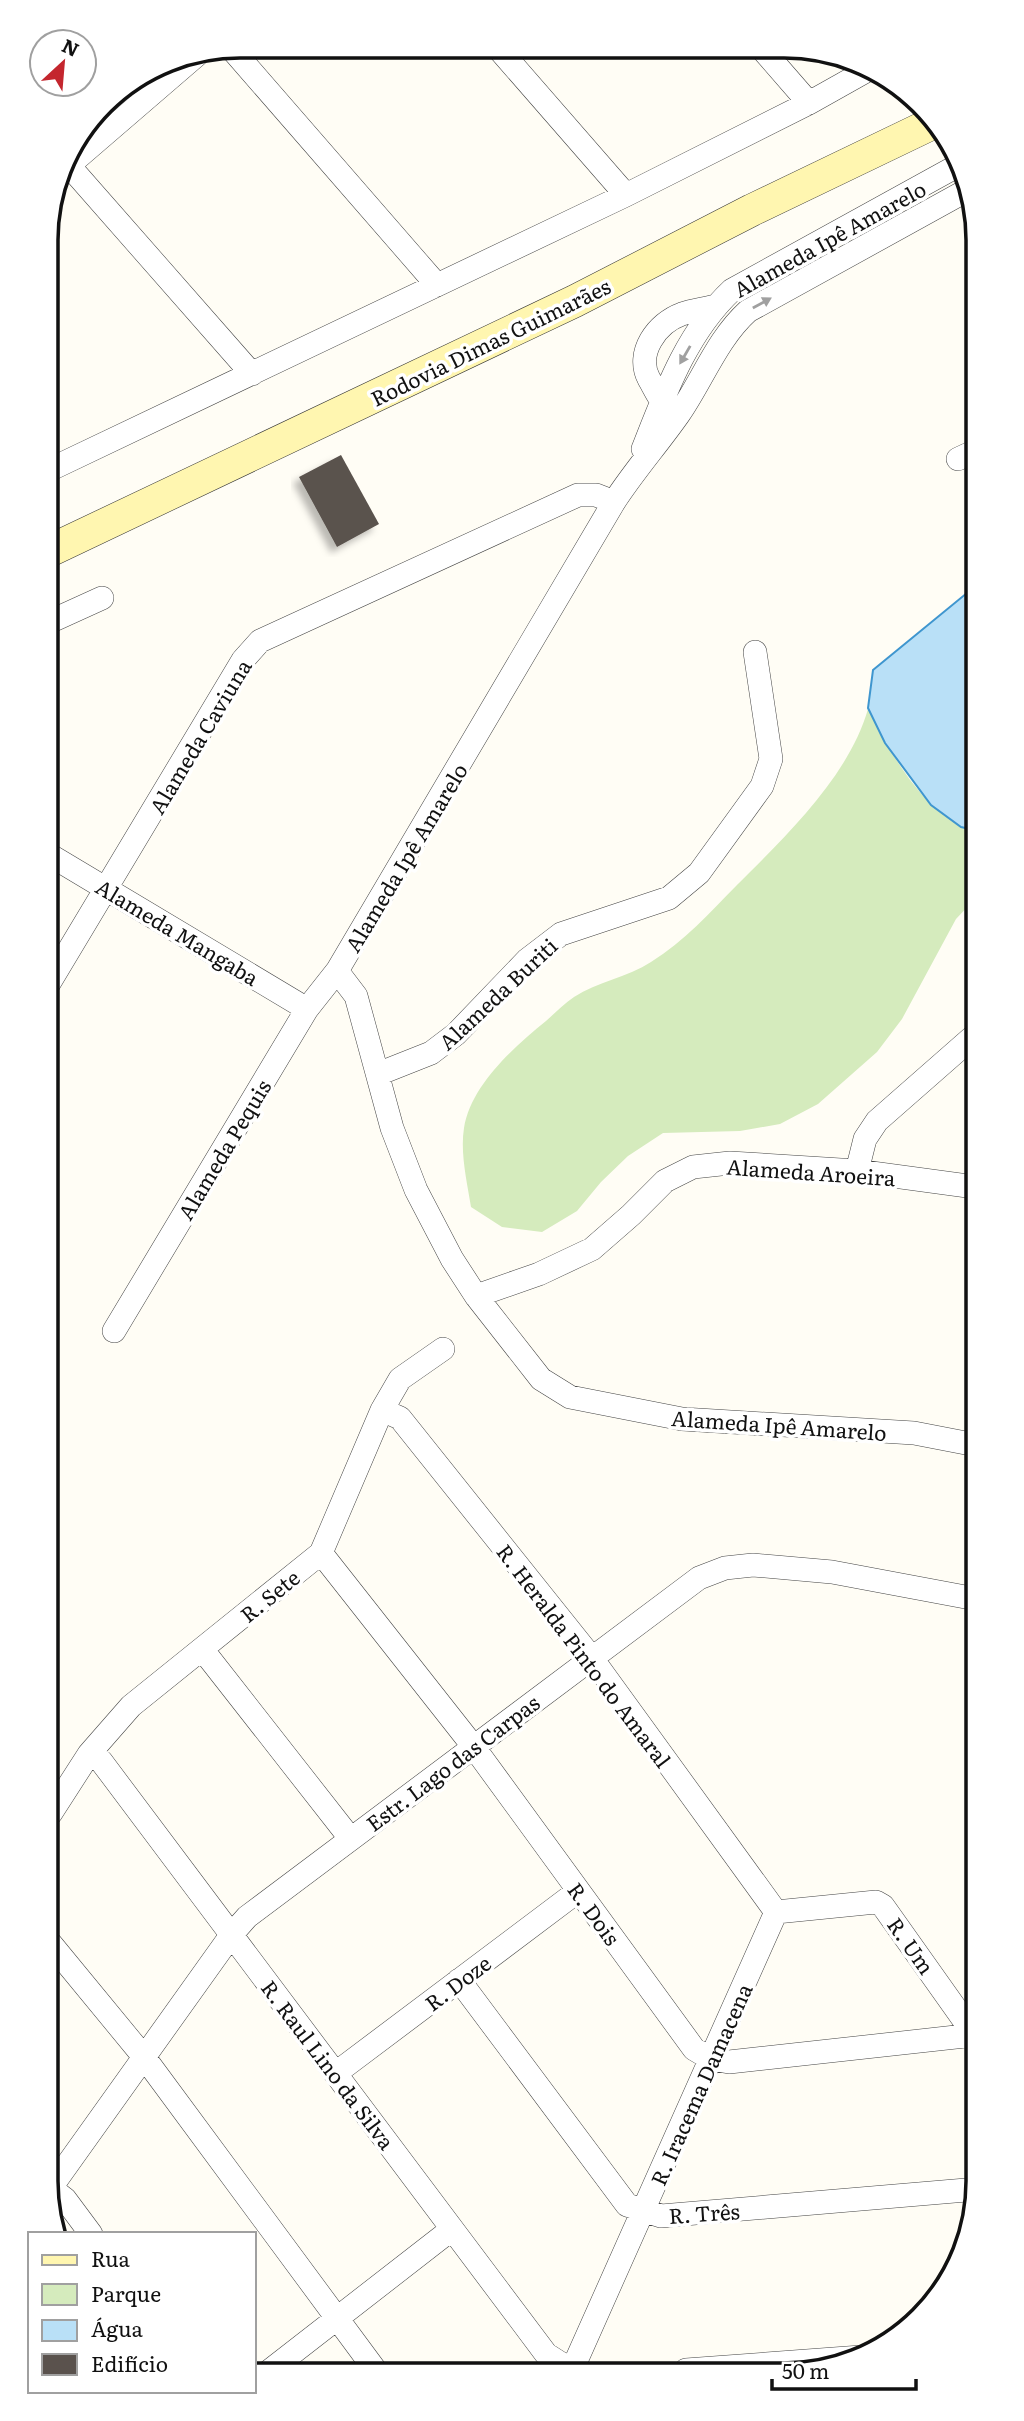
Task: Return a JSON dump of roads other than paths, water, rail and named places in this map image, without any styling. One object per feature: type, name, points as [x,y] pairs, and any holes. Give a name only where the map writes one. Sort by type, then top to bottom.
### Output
[{"type":"main road","name":"Rodovia Dimas Guimarães","points":[[58,547],[575,301],[752,210],[926,126]]},
{"type":"street","points":[[240,58],[438,285]]},
{"type":"street","points":[[507,58],[626,195]]},
{"type":"street","points":[[770,58],[809,103]]},
{"type":"street","points":[[80,153],[183,66]]},
{"type":"street","points":[[58,460],[252,374],[626,195],[860,74]]},
{"type":"street","name":"Alameda Ipê Amarelo","points":[[670,409],[669,383],[715,306],[732,290],[952,169]]},
{"type":"street","points":[[71,173],[252,374]]},
{"type":"street","name":"Alameda Ipê Amarelo","points":[[960,194],[748,311],[734,323],[670,409],[337,971],[356,996],[392,1128],[416,1190],[452,1259],[476,1296],[541,1379],[570,1397],[682,1419],[914,1433],[966,1443]]},
{"type":"street","points":[[670,409],[645,372],[644,356],[650,340],[658,329],[680,314],[715,306]]},
{"type":"street","name":"Alameda Caviuna","points":[[58,969],[243,660],[260,641],[578,495],[596,495],[614,502]]},
{"type":"street","points":[[58,617],[102,598]]},
{"type":"street","name":"Alameda Buriti","points":[[378,1074],[431,1053],[456,1034],[527,960],[561,934],[669,898],[699,873],[762,786],[771,759],[755,652]]},
{"type":"street","name":"Alameda Mangaba","points":[[58,860],[307,1009]]},
{"type":"street","name":"Alameda Pequis","points":[[114,1331],[307,1009],[337,971]]},
{"type":"street","points":[[857,1171],[865,1139],[877,1121],[966,1043]]},
{"type":"street","name":"Alameda Aroeira","points":[[476,1296],[539,1274],[592,1249],[665,1181],[693,1167],[730,1163],[857,1171],[966,1186]]},
{"type":"street","name":"R. Sete","points":[[58,1802],[89,1754],[131,1706],[321,1553],[383,1410],[400,1379],[443,1349]]},
{"type":"street","name":"R. Heralda Pinto do Amaral","points":[[383,1410],[400,1418],[591,1657],[776,1912]]},
{"type":"street","name":"R. Dois","points":[[321,1553],[473,1746],[694,2049],[711,2059]]},
{"type":"street","name":"Estr. Lago das Carpas","points":[[58,2179],[232,1934],[247,1917],[691,1583],[725,1568],[753,1565],[832,1572],[966,1597]]},
{"type":"street","points":[[202,1649],[350,1838]]},
{"type":"street","name":"R. Raul Lino da Silva","points":[[89,1754],[101,1761],[546,2354],[561,2363]]},
{"type":"street","name":"R. Doze","points":[[336,2073],[578,1891]]},
{"type":"street","name":"R. Um","points":[[776,1912],[876,1902],[883,1906],[966,2024]]},
{"type":"street","name":"R. Iracema Damacena","points":[[575,2363],[776,1912]]},
{"type":"street","points":[[58,1953],[144,2057],[370,2363]]},
{"type":"street","name":"R. Três","points":[[459,1980],[627,2206],[661,2217],[966,2190]]},
{"type":"street","points":[[711,2059],[729,2062],[966,2039]]},
{"type":"street","points":[[58,2194],[90,2232]]},
{"type":"street","points":[[280,2363],[452,2229]]},
{"type":"street","points":[[780,2363],[816,2360]]},
{"type":"water","points":[[966,594],[966,828],[931,805],[885,743],[868,708],[873,670]]}]
